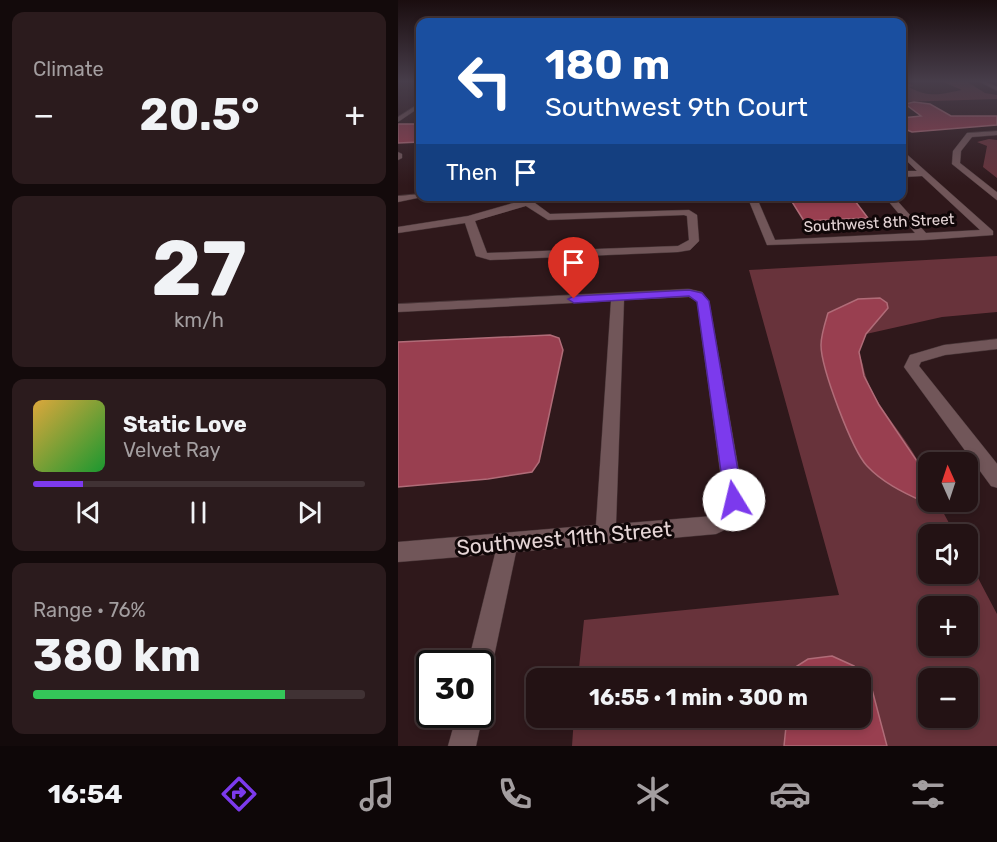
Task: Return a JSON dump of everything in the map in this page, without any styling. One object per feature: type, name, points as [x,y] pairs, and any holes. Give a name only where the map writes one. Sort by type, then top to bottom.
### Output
[{"type":"street","points":[[401,119],[416,117]]},
{"type":"street","points":[[998,133],[970,135],[957,152],[956,164],[998,198]]},
{"type":"street","points":[[906,156],[925,173]]},
{"type":"street","points":[[906,174],[925,173]]},
{"type":"street","name":"Southwest 8th Street","points":[[753,201],[771,243],[989,233],[925,173]]},
{"type":"street","points":[[398,198],[416,197]]},
{"type":"street","points":[[398,231],[469,219],[538,201]]},
{"type":"street","points":[[892,201],[924,237]]},
{"type":"street","points":[[469,219],[482,256],[678,249],[690,246],[694,241],[692,215],[686,212],[548,217],[530,204]]},
{"type":"street","name":"Southwest 11th Street","points":[[398,552],[716,525],[728,518],[734,500],[703,301],[698,295],[689,293],[618,297]]},
{"type":"street","points":[[398,308],[618,297],[605,536]]},
{"type":"street","points":[[998,344],[944,350],[915,359],[911,366],[998,480]]},
{"type":"street","points":[[484,650],[508,543]]},
{"type":"street","points":[[462,746],[466,728]]},
{"type":"shaded area","points":[[997,116],[997,125],[912,132],[906,130],[906,118]]},
{"type":"shaded area","points":[[398,124],[416,124],[416,142],[398,143]]},
{"type":"shaded area","points":[[997,140],[997,178],[983,167],[987,146],[977,142]]},
{"type":"shaded area","points":[[792,201],[855,201],[868,218],[804,221]]},
{"type":"shaded area","points":[[997,256],[997,312],[942,317],[866,334],[859,351],[868,383],[877,400],[918,462],[918,512],[943,512],[950,524],[918,524],[918,584],[978,584],[978,578],[997,614],[997,746],[572,746],[573,728],[871,728],[871,668],[579,668],[584,620],[839,595],[749,270]]},
{"type":"shaded area","points":[[880,298],[887,303],[888,308],[866,334],[859,352],[864,376],[879,405],[918,463],[918,499],[886,482],[867,466],[853,444],[826,371],[821,345],[828,313],[858,299]]},
{"type":"shaded area","points":[[550,335],[559,338],[563,350],[539,462],[532,472],[488,479],[398,487],[398,342]]},
{"type":"shaded area","points":[[832,656],[856,668],[794,668],[808,659]]},
{"type":"shaded area","points":[[871,686],[887,746],[784,746],[786,728],[871,728]]},
{"type":"route","points":[[574,299],[689,293],[698,295],[703,301],[734,500]]}]
